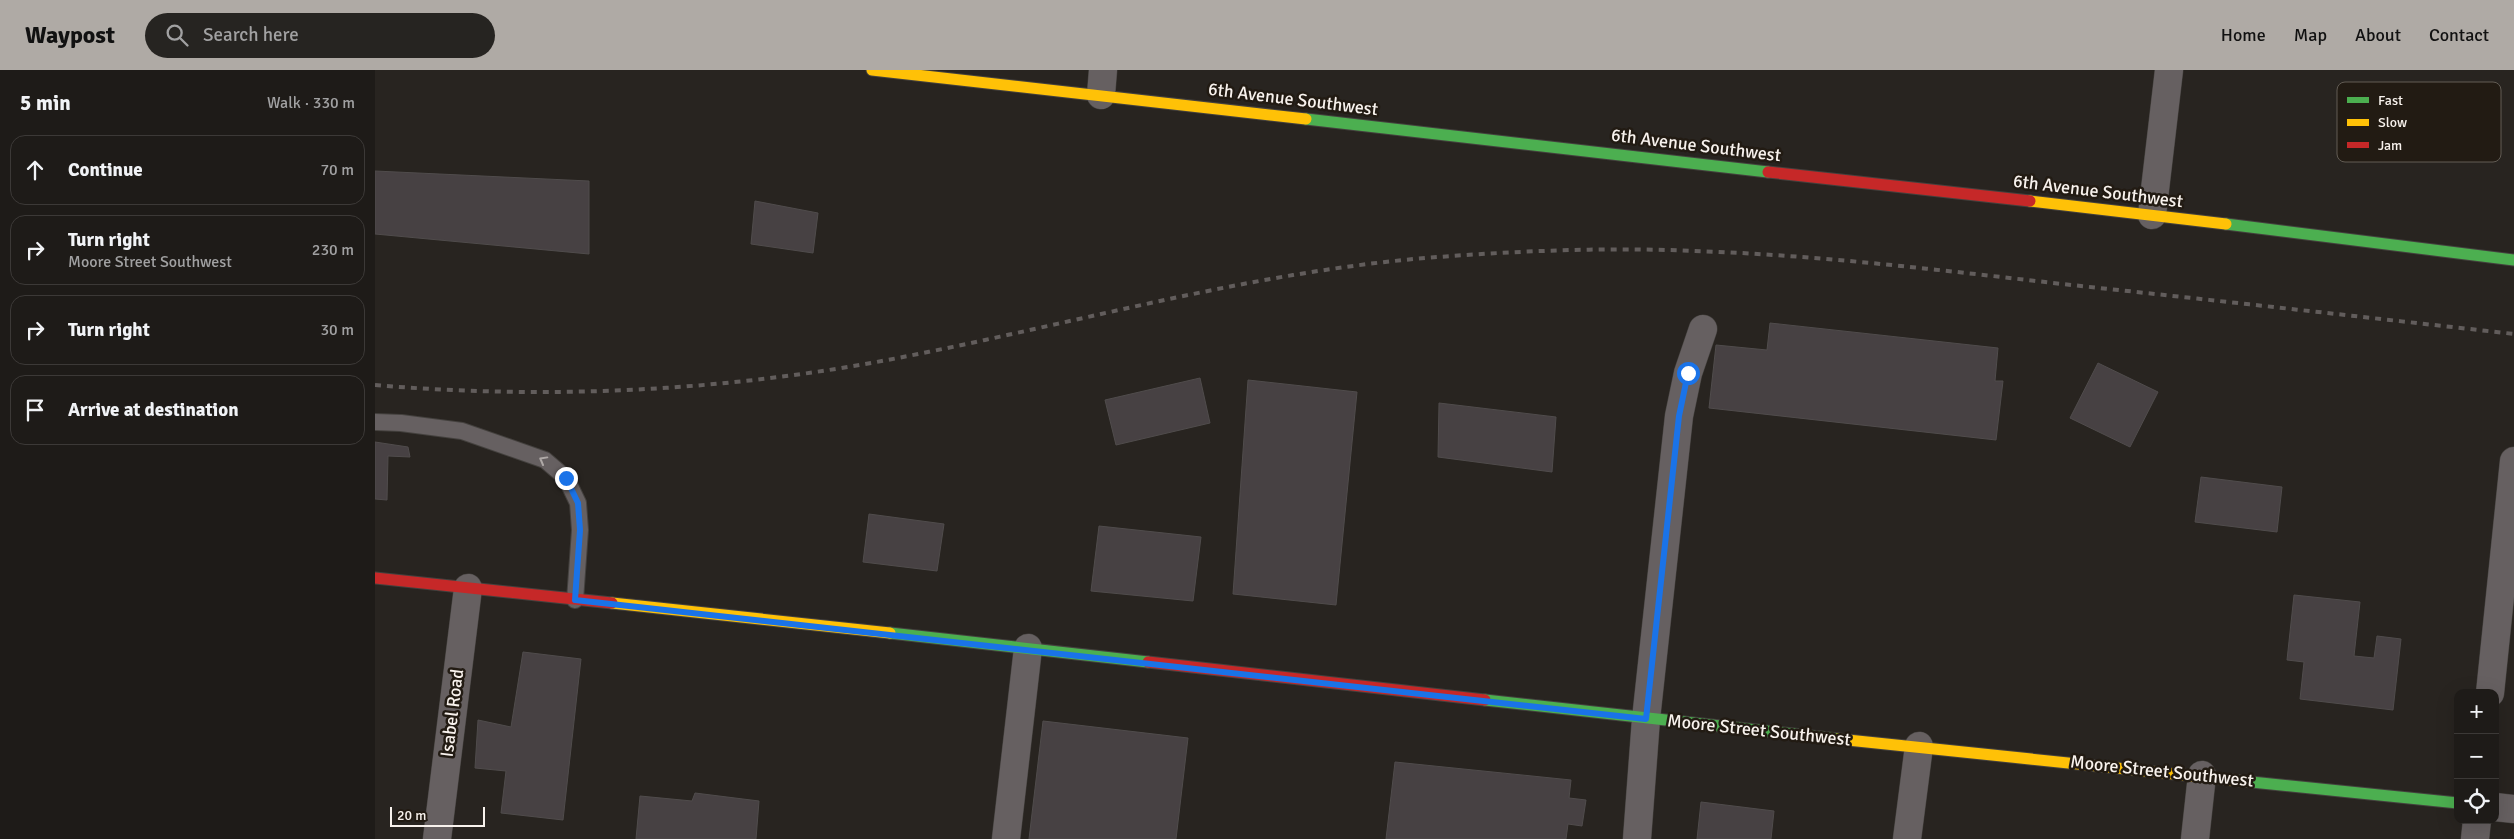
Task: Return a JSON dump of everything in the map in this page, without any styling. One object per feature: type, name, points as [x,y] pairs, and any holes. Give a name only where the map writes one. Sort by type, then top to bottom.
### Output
[{"type":"street","name":"6th Avenue Southwest","points":[[872,70],[1102,82],[2514,260]]},
{"type":"street","points":[[2152,215],[2169,70]]},
{"type":"street","points":[[1637,839],[1646,719],[1679,416],[1688,373],[1703,329]]},
{"type":"street","points":[[2490,689],[2514,461]]},
{"type":"street","name":"Moore Street Southwest","points":[[375,578],[1028,648],[1646,719],[2454,803]]},
{"type":"street","name":"Isabel Road","points":[[437,839],[468,588]]},
{"type":"street","points":[[1006,839],[1028,648]]},
{"type":"street","points":[[1907,839],[1919,746]]},
{"type":"street","points":[[2195,839],[2202,775]]},
{"type":"street","points":[[2499,807],[2514,809]]},
{"type":"street","points":[[2475,839],[2477,824]]},
{"type":"lane","points":[[375,422],[401,423],[462,431],[545,460],[566,478],[578,503],[579,521],[575,600]]},
{"type":"building","points":[[375,171],[589,181],[589,254],[375,234]]},
{"type":"building","points":[[755,201],[818,213],[813,253],[751,244]]},
{"type":"building","points":[[1770,323],[1998,348],[1995,381],[2003,381],[1996,440],[1709,408],[1716,345],[1767,350]]},
{"type":"building","points":[[2098,363],[2158,392],[2130,447],[2070,418]]},
{"type":"building","points":[[1200,378],[1210,423],[1116,445],[1105,400]]},
{"type":"building","points":[[1248,380],[1357,392],[1336,605],[1233,594]]},
{"type":"building","points":[[1439,403],[1556,417],[1552,472],[1438,457]]},
{"type":"building","points":[[375,442],[408,447],[410,457],[388,456],[387,500],[375,499]]},
{"type":"building","points":[[2201,477],[2282,487],[2277,532],[2195,522]]},
{"type":"building","points":[[869,514],[944,524],[937,571],[863,562]]},
{"type":"building","points":[[1099,526],[1201,537],[1193,601],[1091,591]]},
{"type":"building","points":[[2294,595],[2360,602],[2354,656],[2374,658],[2377,636],[2401,639],[2393,710],[2300,699],[2304,662],[2287,660]]},
{"type":"building","points":[[523,652],[581,659],[563,820],[501,813],[506,771],[475,768],[478,720],[511,727]]},
{"type":"building","points":[[1043,721],[1188,738],[1176,839],[1029,839]]},
{"type":"building","points":[[1395,762],[1571,780],[1569,798],[1586,800],[1582,826],[1568,824],[1566,839],[1386,839]]},
{"type":"building","points":[[695,793],[759,801],[756,839],[636,839],[640,796],[692,801]]},
{"type":"building","points":[[1701,802],[1774,811],[1771,839],[1697,839]]},
{"type":"railway","points":[[375,385],[507,392],[573,392],[706,385],[772,378],[838,369],[903,357],[1163,300],[1293,275],[1425,258],[1560,250],[1627,249],[1741,253],[1924,268],[2514,334]]},
{"type":"traffic: fast","points":[[1306,119],[1768,172]]},
{"type":"traffic: fast","points":[[2226,224],[2514,260]]},
{"type":"traffic: fast","points":[[890,633],[1148,662]]},
{"type":"traffic: fast","points":[[1485,700],[1838,739]]},
{"type":"traffic: fast","points":[[2232,780],[2454,803]]},
{"type":"traffic: slow","points":[[872,70],[1306,119]]},
{"type":"traffic: slow","points":[[2030,201],[2226,224]]},
{"type":"traffic: slow","points":[[612,603],[890,633]]},
{"type":"traffic: slow","points":[[1838,739],[2232,780]]},
{"type":"traffic: jam","points":[[1768,172],[2030,201]]},
{"type":"traffic: jam","points":[[375,578],[612,603]]},
{"type":"traffic: jam","points":[[1148,662],[1485,700]]},
{"type":"route","points":[[566,478],[578,503],[580,530],[575,600],[1028,648],[1646,719],[1679,416],[1688,373]]}]
